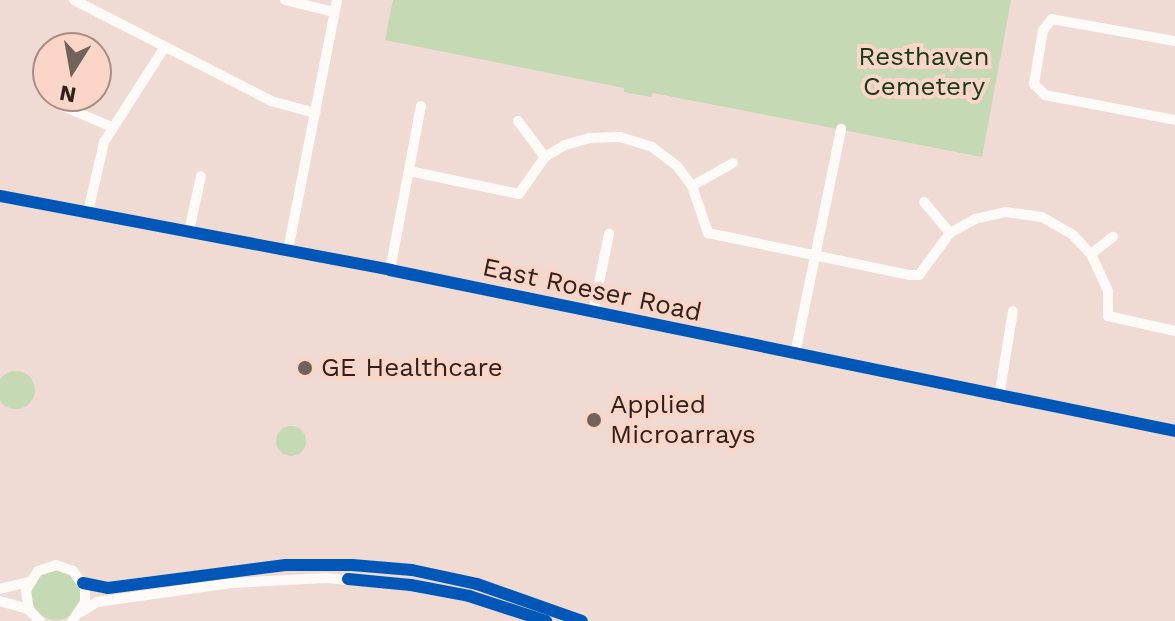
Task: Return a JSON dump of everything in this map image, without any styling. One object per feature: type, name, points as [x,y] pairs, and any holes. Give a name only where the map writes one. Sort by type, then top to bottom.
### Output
[{"type":"street","points":[[74,0],[271,101],[315,113]]},
{"type":"street","points":[[285,0],[334,12]]},
{"type":"street","points":[[288,250],[337,0]]},
{"type":"street","points":[[1175,41],[1052,19],[1043,30],[1035,74],[1038,91],[1175,120]]},
{"type":"street","points":[[88,212],[99,156],[112,127],[164,48]]},
{"type":"street","points":[[390,270],[421,106]]},
{"type":"street","points":[[77,112],[112,127]]},
{"type":"street","points":[[518,121],[545,157]]},
{"type":"street","points":[[795,354],[841,129]]},
{"type":"street","points":[[409,171],[519,194],[545,157],[565,145],[589,138],[620,137],[652,147],[677,166],[692,186],[708,233],[919,275],[950,233],[975,219],[1006,212],[1042,217],[1073,235],[1091,254],[1108,291],[1108,316],[1175,331]]},
{"type":"street","points":[[692,186],[733,163]]},
{"type":"street","points":[[189,231],[201,176]]},
{"type":"street","name":"East Roeser Road","points":[[0,196],[390,270],[1175,431]]},
{"type":"street","points":[[924,202],[950,233]]},
{"type":"street","points":[[593,312],[609,234]]},
{"type":"street","points":[[1091,254],[1113,237]]},
{"type":"street","points":[[999,397],[1013,311]]},
{"type":"street","points":[[29,610],[25,595],[28,582],[38,571],[56,565],[73,571],[83,583],[86,597],[81,612]]},
{"type":"street","points":[[83,583],[108,588],[286,565],[352,565],[412,570],[477,584],[582,621]]},
{"type":"street","points":[[72,621],[97,602],[232,583],[326,578],[411,585],[469,596],[546,621]]},
{"type":"street","points":[[0,589],[28,582]]},
{"type":"street","points":[[0,601],[29,610],[40,621]]},
{"type":"green space","name":"Resthaven Cemetery","points":[[393,0],[1011,0],[982,157],[653,93],[651,97],[624,92],[624,88],[385,40]]},
{"type":"green space","points":[[16,371],[30,376],[35,390],[30,404],[16,409],[2,404],[-3,390],[2,376]]},
{"type":"green space","points":[[291,426],[302,430],[306,441],[302,452],[291,456],[280,452],[276,441],[280,430]]},
{"type":"green space","points":[[56,570],[73,578],[81,595],[73,612],[56,620],[39,612],[31,595],[39,578]]},
{"type":"cycle path","points":[[0,196],[390,270],[1175,431]]},
{"type":"cycle path","points":[[83,583],[108,588],[286,565],[352,565],[412,570],[477,584],[582,621]]},
{"type":"cycle path","points":[[348,579],[411,585],[469,596],[546,621]]},
{"type":"place","name":"GE Healthcare","points":[[305,368]]},
{"type":"place","name":"Applied Microarrays","points":[[594,420]]}]
